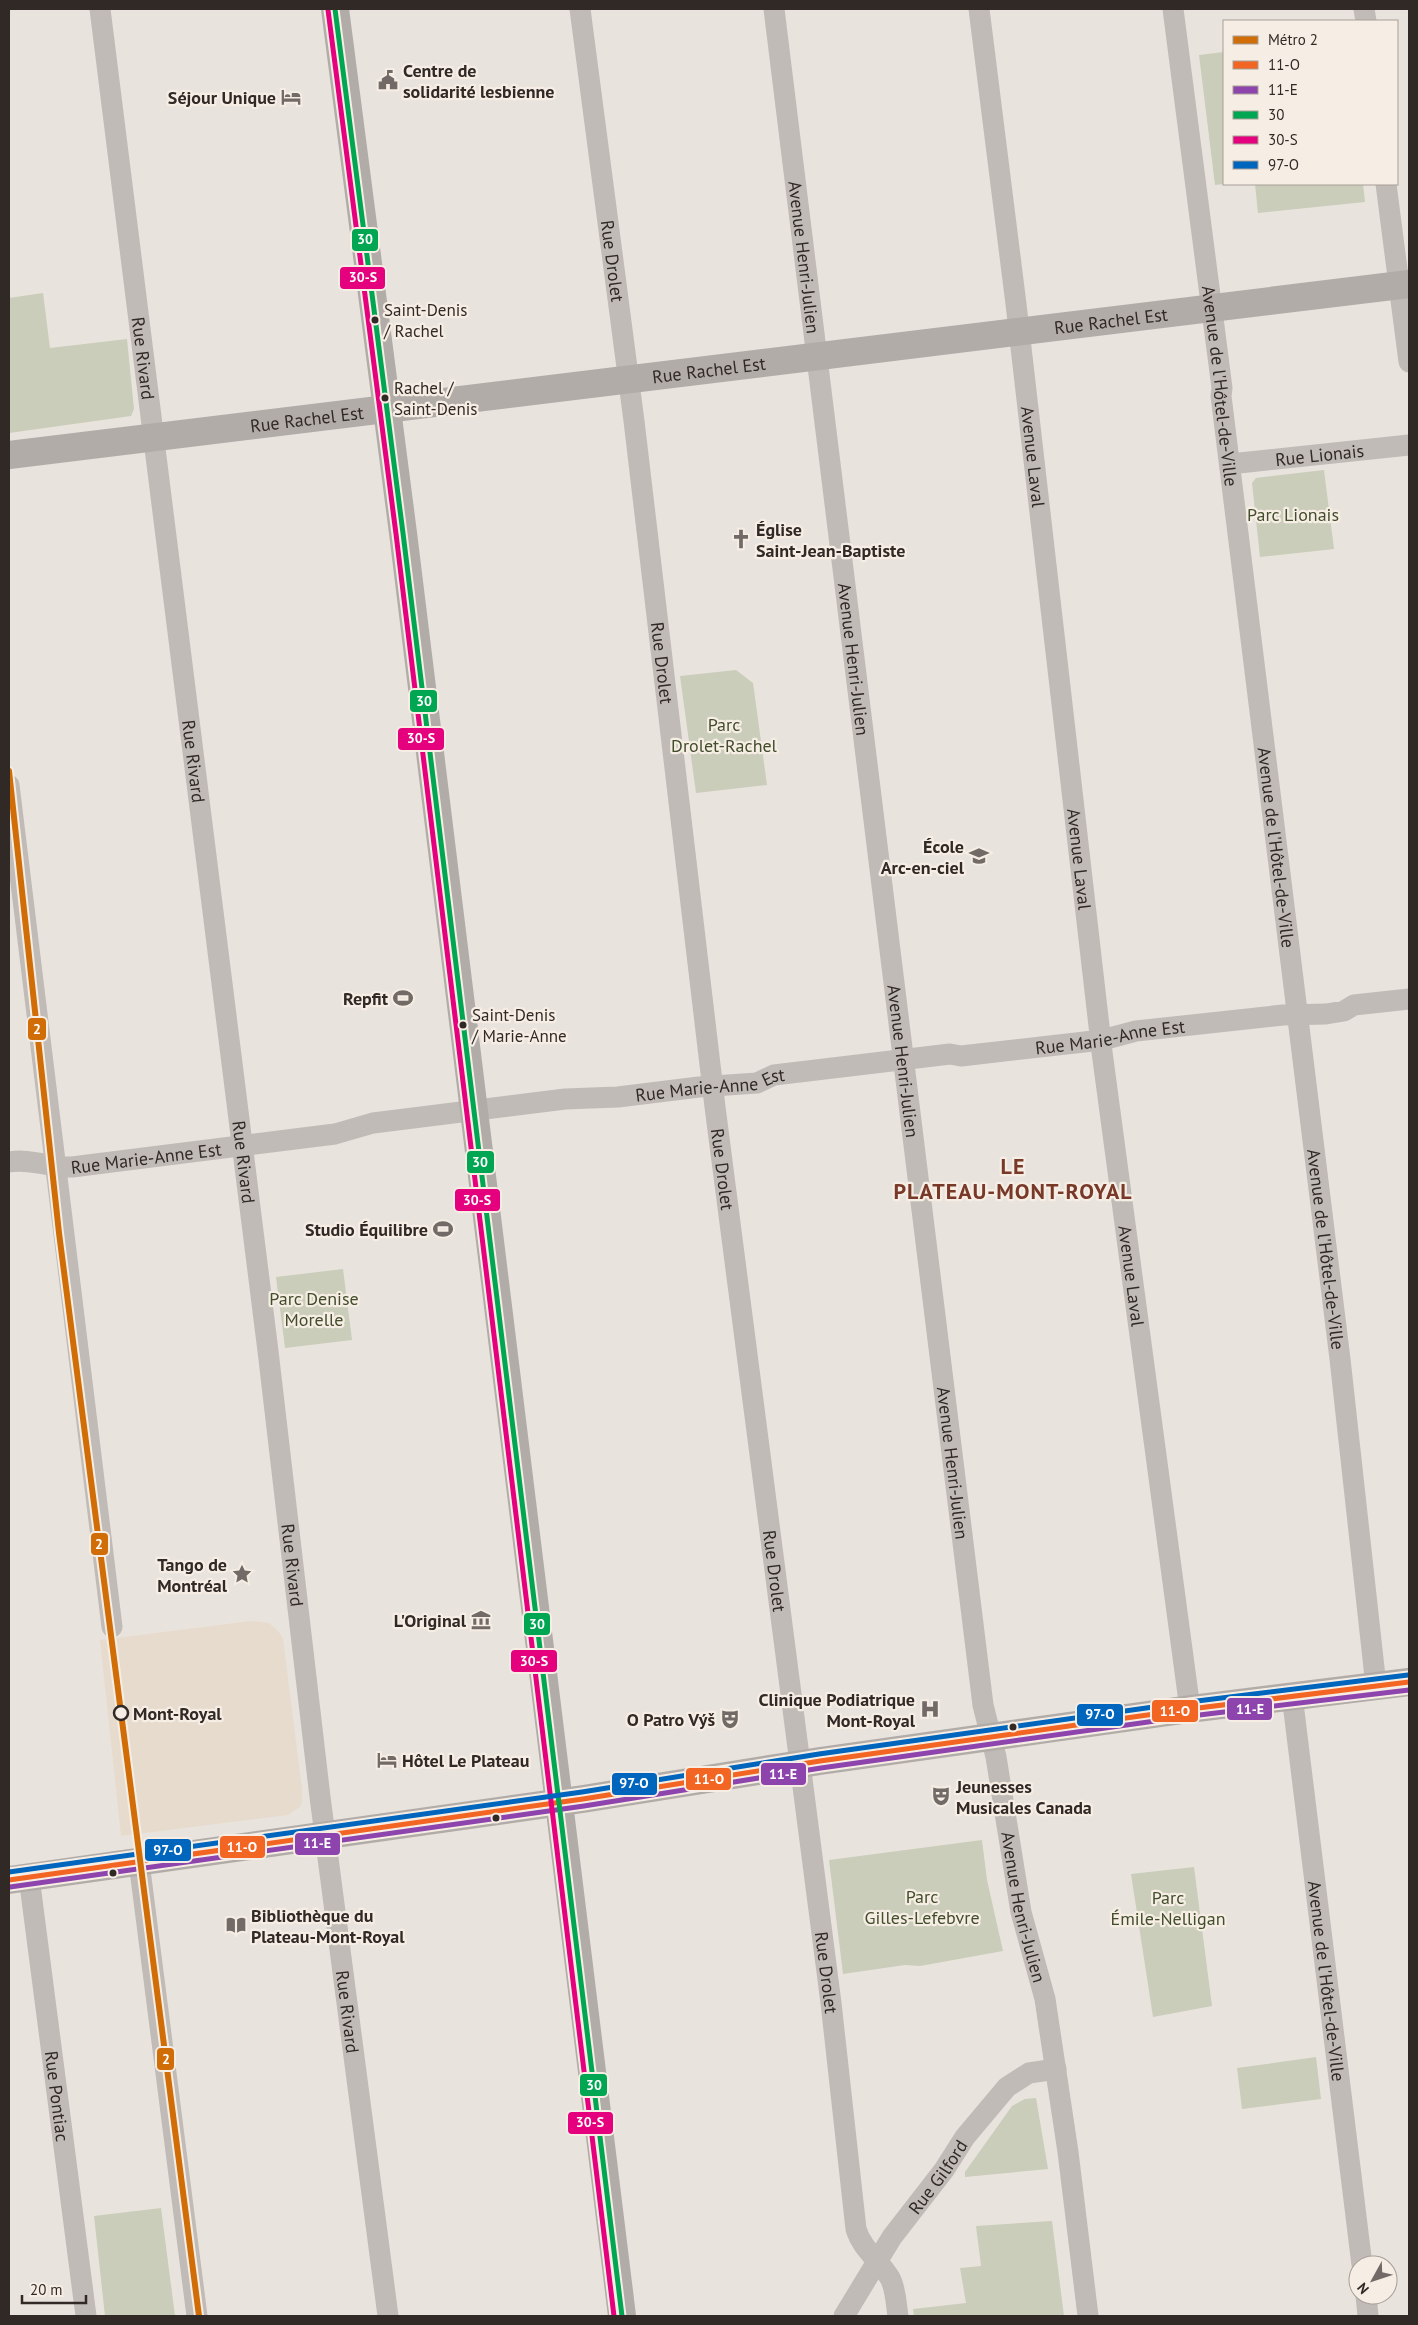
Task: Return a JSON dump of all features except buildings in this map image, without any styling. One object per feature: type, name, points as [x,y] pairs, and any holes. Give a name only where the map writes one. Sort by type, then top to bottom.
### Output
[{"type":"main road","points":[[335,9],[402,533],[622,2316]]},
{"type":"main road","name":"Rue Rachel Est","points":[[9,455],[1405,285]]},
{"type":"main road","points":[[19,1879],[558,1802],[800,1764],[1292,1695],[1409,1682]]},
{"type":"street","name":"Rue Rivard","points":[[100,9],[242,1146],[325,1835],[388,2316]]},
{"type":"street","name":"Rue Drolet","points":[[580,9],[634,421],[713,1087],[831,2003],[856,2229],[863,2246],[891,2279],[895,2291],[898,2316]]},
{"type":"street","name":"Avenue Henri-Julien","points":[[774,9],[983,1705],[996,1757],[1021,1912],[1045,1999],[1088,2316]]},
{"type":"street","name":"Avenue Laval","points":[[979,9],[1102,1040],[1190,1709]]},
{"type":"street","name":"Avenue de l'Hôtel-de-Ville","points":[[1173,9],[1222,388],[1221,396],[1298,1014],[1375,1662],[1376,1686]]},
{"type":"street","points":[[1386,185],[1405,285],[1409,362]]},
{"type":"street","name":"Rue Lionais","points":[[1230,464],[1409,444]]},
{"type":"street","points":[[9,784],[112,1626]]},
{"type":"street","name":"Rue Marie-Anne Est","points":[[9,1162],[28,1160],[56,1166],[72,1167],[340,1133],[370,1123],[565,1099],[618,1098],[757,1083],[774,1075],[903,1059],[950,1054],[961,1056],[1102,1040],[1136,1031],[1298,1014],[1326,1014],[1344,1011],[1354,1005],[1409,999]]},
{"type":"street","name":"Avenue de l'Hôtel-de-Ville","points":[[1292,1695],[1361,2255]]},
{"type":"street","points":[[139,1862],[197,2316]]},
{"type":"street","name":"Rue Pontiac","points":[[19,1879],[86,2316]]},
{"type":"street","name":"Rue Gilford","points":[[844,2316],[877,2261],[944,2170],[965,2137],[1007,2087],[1029,2073],[1056,2069]]},
{"type":"green space","points":[[1223,52],[1223,184],[1215,185],[1199,55]]},
{"type":"green space","points":[[1255,185],[1363,185],[1365,202],[1258,213]]},
{"type":"green space","points":[[43,293],[50,348],[127,339],[134,409],[131,416],[9,433],[9,298]]},
{"type":"green space","name":"Parc Lionais","points":[[1324,470],[1334,549],[1260,557],[1252,483],[1256,478]]},
{"type":"green space","name":"Parc Drolet-Rachel","points":[[736,670],[753,683],[767,785],[696,793],[680,676]]},
{"type":"green space","name":"Parc Denise Morelle","points":[[343,1269],[352,1340],[285,1348],[276,1277]]},
{"type":"green space","name":"Parc Gilles-Lefebvre","points":[[982,1840],[987,1880],[1003,1951],[920,1966],[905,1965],[843,1974],[829,1860]]},
{"type":"green space","name":"Parc Émile-Nelligan","points":[[1194,1867],[1212,2006],[1153,2017],[1131,1874]]},
{"type":"green space","points":[[1316,2057],[1321,2099],[1242,2109],[1237,2068]]},
{"type":"green space","points":[[1036,2098],[1048,2169],[965,2177],[965,2172],[1012,2106],[1025,2099]]},
{"type":"green space","points":[[161,2208],[175,2316],[105,2316],[94,2216]]},
{"type":"green space","points":[[1052,2221],[1064,2316],[914,2316],[913,2309],[966,2303],[960,2268],[981,2266],[976,2226]]},
{"type":"shaded area","points":[[251,1621],[269,1623],[279,1632],[283,1639],[302,1789],[300,1807],[288,1815],[121,1836],[100,1640]]},
{"type":"metro line","name":"2","points":[[9,771],[59,1233],[199,2316]]},
{"type":"transit line","name":"30","points":[[335,9],[403,533],[622,2316]]},
{"type":"transit line","name":"30-S","points":[[328,10],[396,534],[614,2316]]},
{"type":"transit line","name":"97-O","points":[[9,1872],[582,1792],[819,1754],[1189,1702],[1408,1675]]},
{"type":"transit line","name":"11-O","points":[[9,1880],[583,1799],[820,1761],[1190,1709],[1409,1682]]},
{"type":"transit line","name":"11-E","points":[[10,1887],[584,1806],[821,1768],[1191,1716],[1409,1690]]},
{"type":"place","name":"Centre de solidarité lesbienne","points":[[388,80]]},
{"type":"place","name":"Séjour Unique","points":[[291,97]]},
{"type":"place","name":"Saint-Denis / Rachel","points":[[375,320]]},
{"type":"place","name":"Rachel / Saint-Denis","points":[[385,398]]},
{"type":"place","name":"Église Saint-Jean-Baptiste","points":[[741,539]]},
{"type":"place","name":"École Arc-en-ciel","points":[[979,856]]},
{"type":"place","name":"Repfit","points":[[403,998]]},
{"type":"place","name":"Saint-Denis / Marie-Anne","points":[[463,1025]]},
{"type":"place","name":"Studio Équilibre","points":[[443,1229]]},
{"type":"place","name":"Tango de Montréal","points":[[242,1574]]},
{"type":"place","name":"L'Original","points":[[481,1620]]},
{"type":"place","name":"Clinique Podiatrique Mont-Royal","points":[[930,1709]]},
{"type":"place","name":"Mont-Royal","points":[[121,1713]]},
{"type":"place","name":"O Patro Výš","points":[[730,1719]]},
{"type":"place","name":"Hôtel Le Plateau","points":[[387,1760]]},
{"type":"place","name":"Jeunesses Musicales Canada","points":[[941,1796]]},
{"type":"place","name":"Bibliothèque du Plateau-Mont-Royal","points":[[236,1925]]},
{"type":"district","name":"LE PLATEAU-MONT-ROYAL","points":[[1013,1178]]}]
